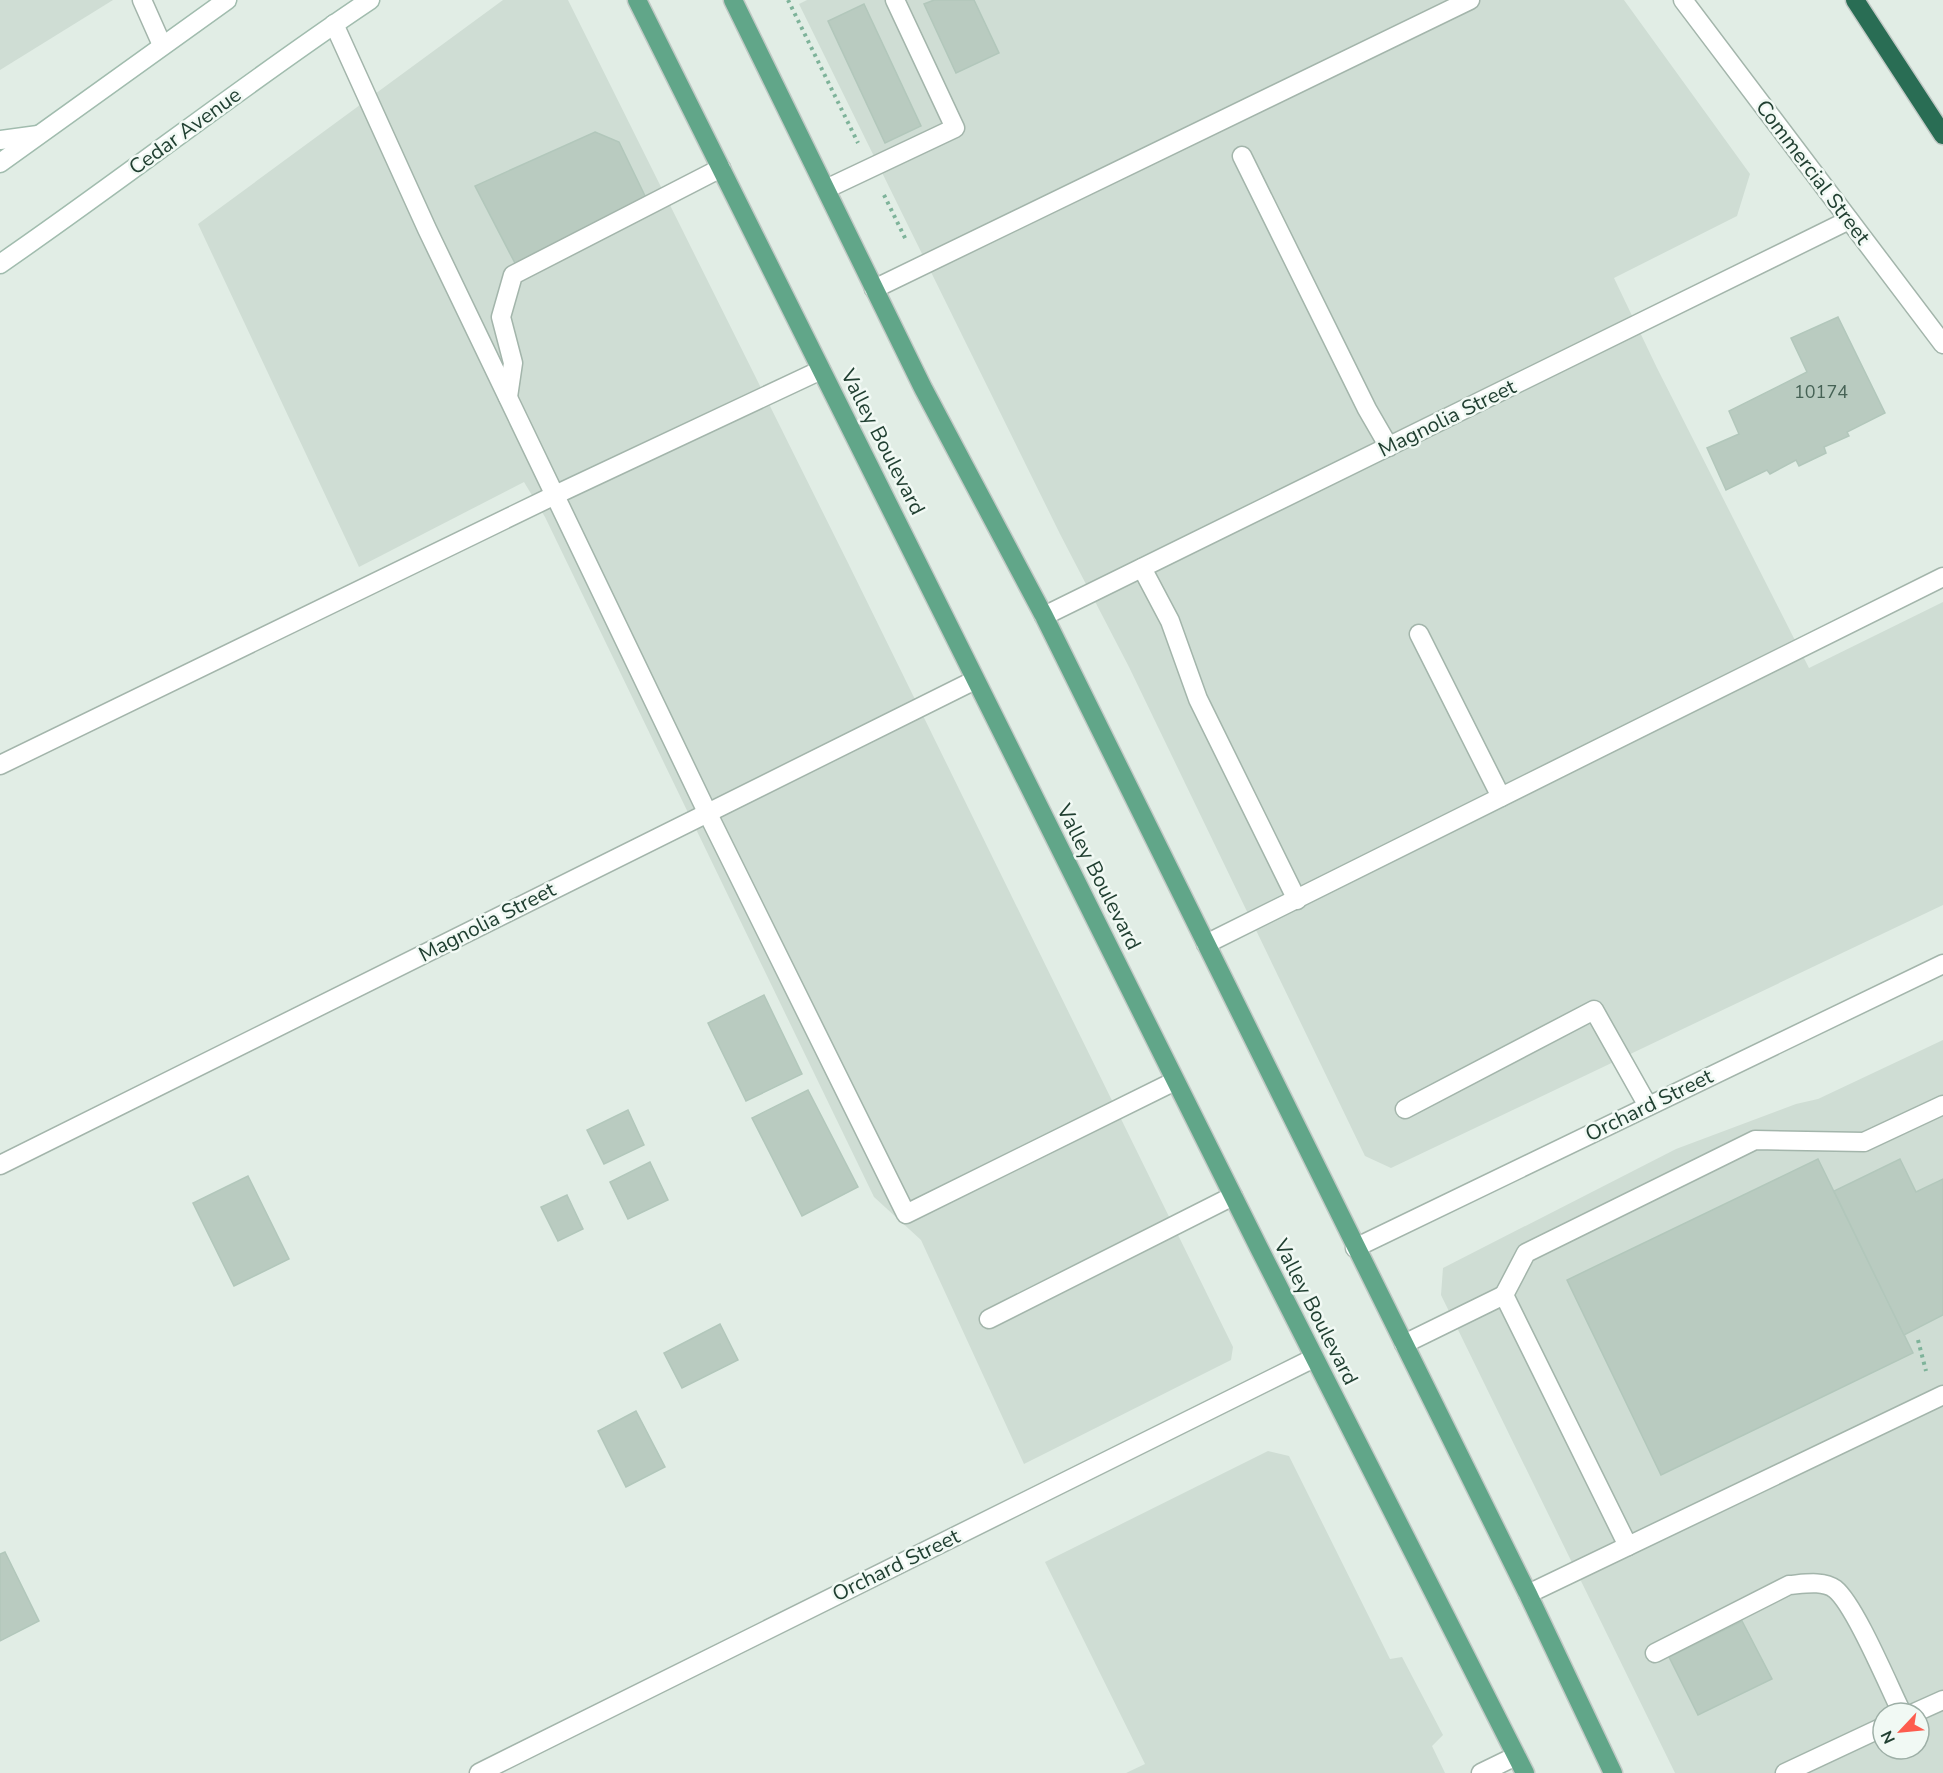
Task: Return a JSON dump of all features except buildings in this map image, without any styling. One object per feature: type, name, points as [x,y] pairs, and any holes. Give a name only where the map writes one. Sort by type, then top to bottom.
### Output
[{"type":"highway","points":[[1855,0],[1943,135]]},
{"type":"main road","name":"Valley Boulevard","points":[[637,0],[1175,1081],[1525,1773]]},
{"type":"main road","points":[[733,0],[923,388],[1044,616],[1528,1594],[1612,1773]]},
{"type":"street","points":[[142,0],[162,45]]},
{"type":"street","points":[[0,163],[227,0]]},
{"type":"street","name":"Cedar Avenue","points":[[0,264],[370,0]]},
{"type":"street","points":[[825,189],[956,128],[895,0]]},
{"type":"street","points":[[874,289],[1470,0]]},
{"type":"street","name":"Commercial Street","points":[[1683,0],[1943,344]]},
{"type":"street","points":[[334,24],[427,229],[707,812],[906,1214],[1175,1081]]},
{"type":"street","points":[[0,140],[40,135]]},
{"type":"street","points":[[1242,156],[1367,409],[1389,447]]},
{"type":"street","points":[[508,397],[513,363],[501,317],[513,275],[721,168]]},
{"type":"street","name":"Magnolia Street","points":[[1044,616],[1849,220]]},
{"type":"street","points":[[0,765],[555,495],[821,370]]},
{"type":"street","points":[[1142,568],[1170,621],[1197,699],[1297,900]]},
{"type":"street","points":[[1206,945],[1943,577]]},
{"type":"street","points":[[1419,634],[1502,797]]},
{"type":"street","name":"Magnolia Street","points":[[0,1165],[975,680]]},
{"type":"street","name":"Orchard Street","points":[[1355,1248],[1943,964]]},
{"type":"street","points":[[1404,1109],[1594,1010],[1648,1106]]},
{"type":"street","points":[[1404,1344],[1504,1295],[1527,1253],[1755,1140],[1864,1142],[1943,1104]]},
{"type":"street","points":[[989,1319],[1233,1196]]},
{"type":"street","points":[[1504,1295],[1628,1546]]},
{"type":"street","name":"Orchard Street","points":[[478,1773],[1314,1358]]},
{"type":"street","points":[[1528,1594],[1943,1395]]},
{"type":"street","points":[[1655,1653],[1790,1586],[1812,1583],[1834,1589],[1849,1606],[1896,1701]]},
{"type":"street","points":[[1785,1773],[1871,1733]]},
{"type":"street","points":[[1481,1773],[1516,1755]]},
{"type":"path","points":[[788,0],[910,249]]},
{"type":"shaded area","points":[[0,0],[113,0],[0,70]]},
{"type":"shaded area","points":[[503,0],[568,0],[850,567],[1233,1347],[1231,1360],[1024,1464],[921,1240],[874,1197],[545,517],[524,482],[359,567],[198,224]]},
{"type":"shaded area","points":[[807,0],[1624,0],[1750,174],[1737,216],[1614,278],[1809,668],[1943,602],[1943,905],[1391,1168],[1365,1156],[1129,667],[1060,534],[799,4]]},
{"type":"shaded area","points":[[1943,1040],[1943,1773],[1675,1773],[1441,1295],[1443,1268],[1676,1149],[1796,1104],[1818,1099]]},
{"type":"shaded area","points":[[1268,1451],[1289,1456],[1390,1659],[1402,1657],[1443,1735],[1432,1746],[1445,1773],[1126,1773],[1145,1764],[1045,1562]]}]
